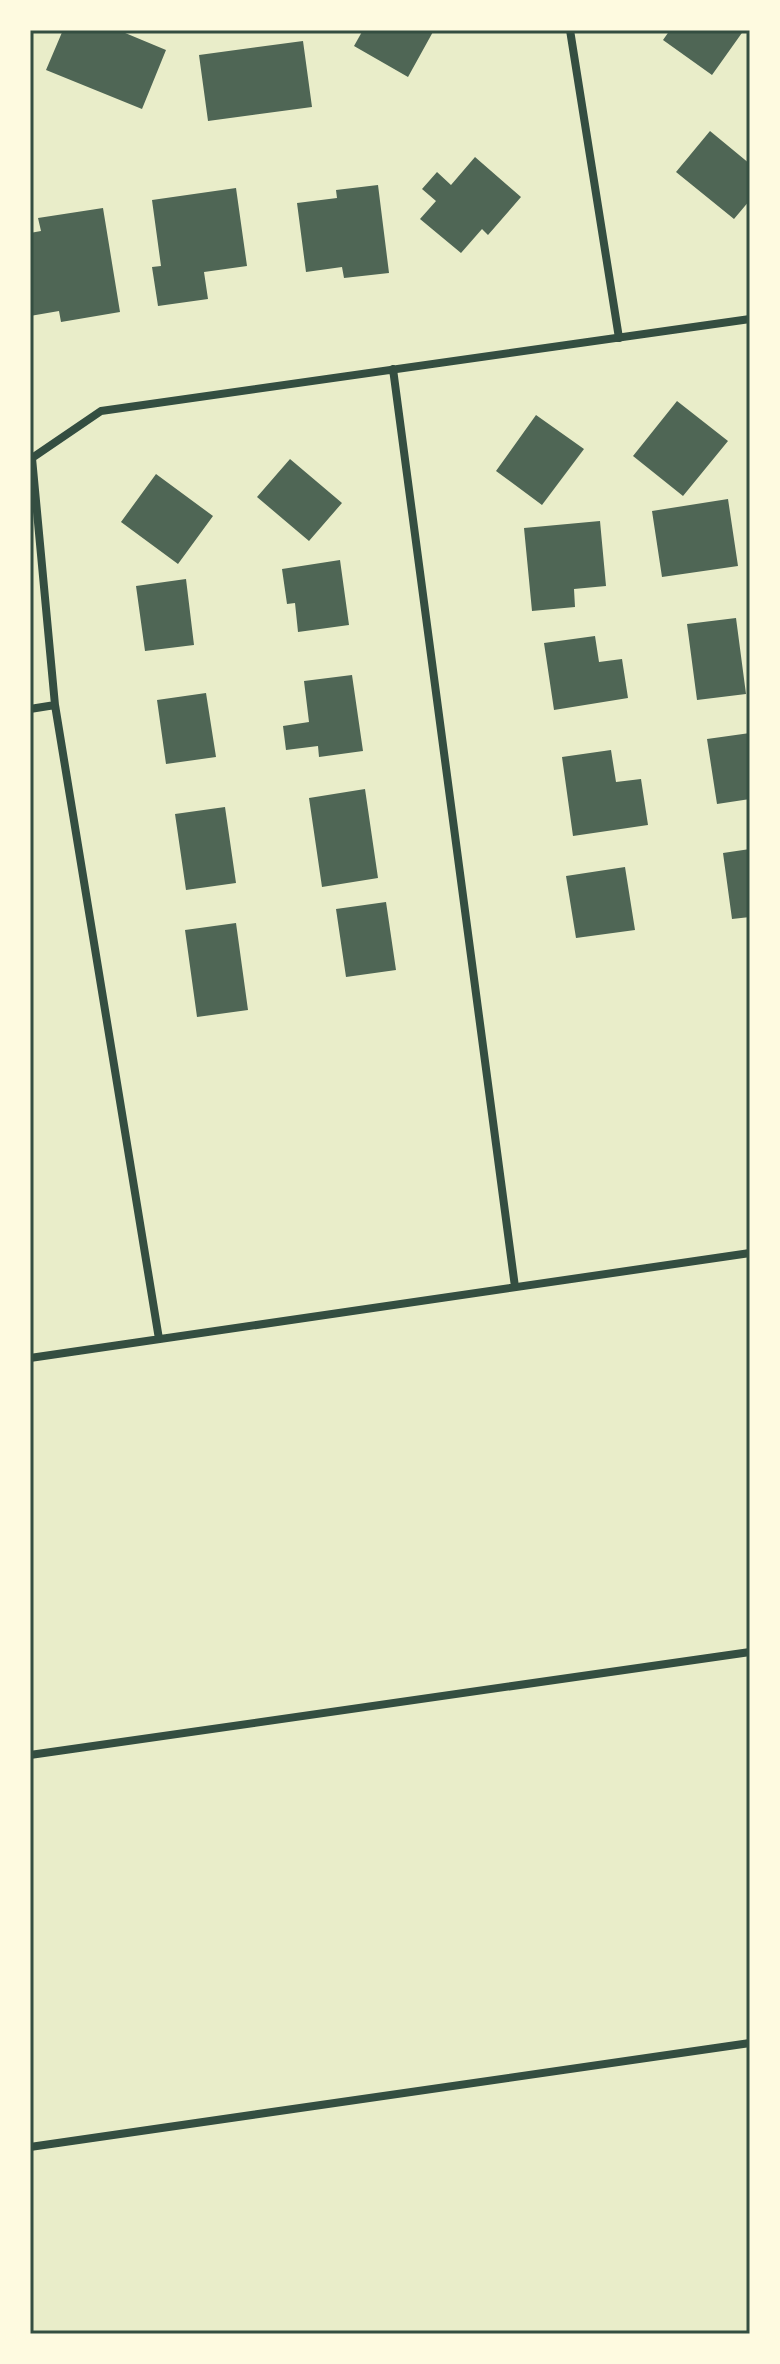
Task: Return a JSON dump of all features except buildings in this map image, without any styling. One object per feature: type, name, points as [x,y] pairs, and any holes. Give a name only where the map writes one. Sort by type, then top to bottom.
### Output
[{"type":"street","points":[[570,30],[619,338]]},
{"type":"street","points":[[159,1339],[55,705],[32,458],[101,411],[750,319]]},
{"type":"street","points":[[393,369],[515,1287]]},
{"type":"street","points":[[30,709],[55,705]]},
{"type":"street","points":[[30,1358],[750,1253]]},
{"type":"street","points":[[30,1755],[750,1652]]},
{"type":"street","points":[[30,2147],[750,2043]]}]
